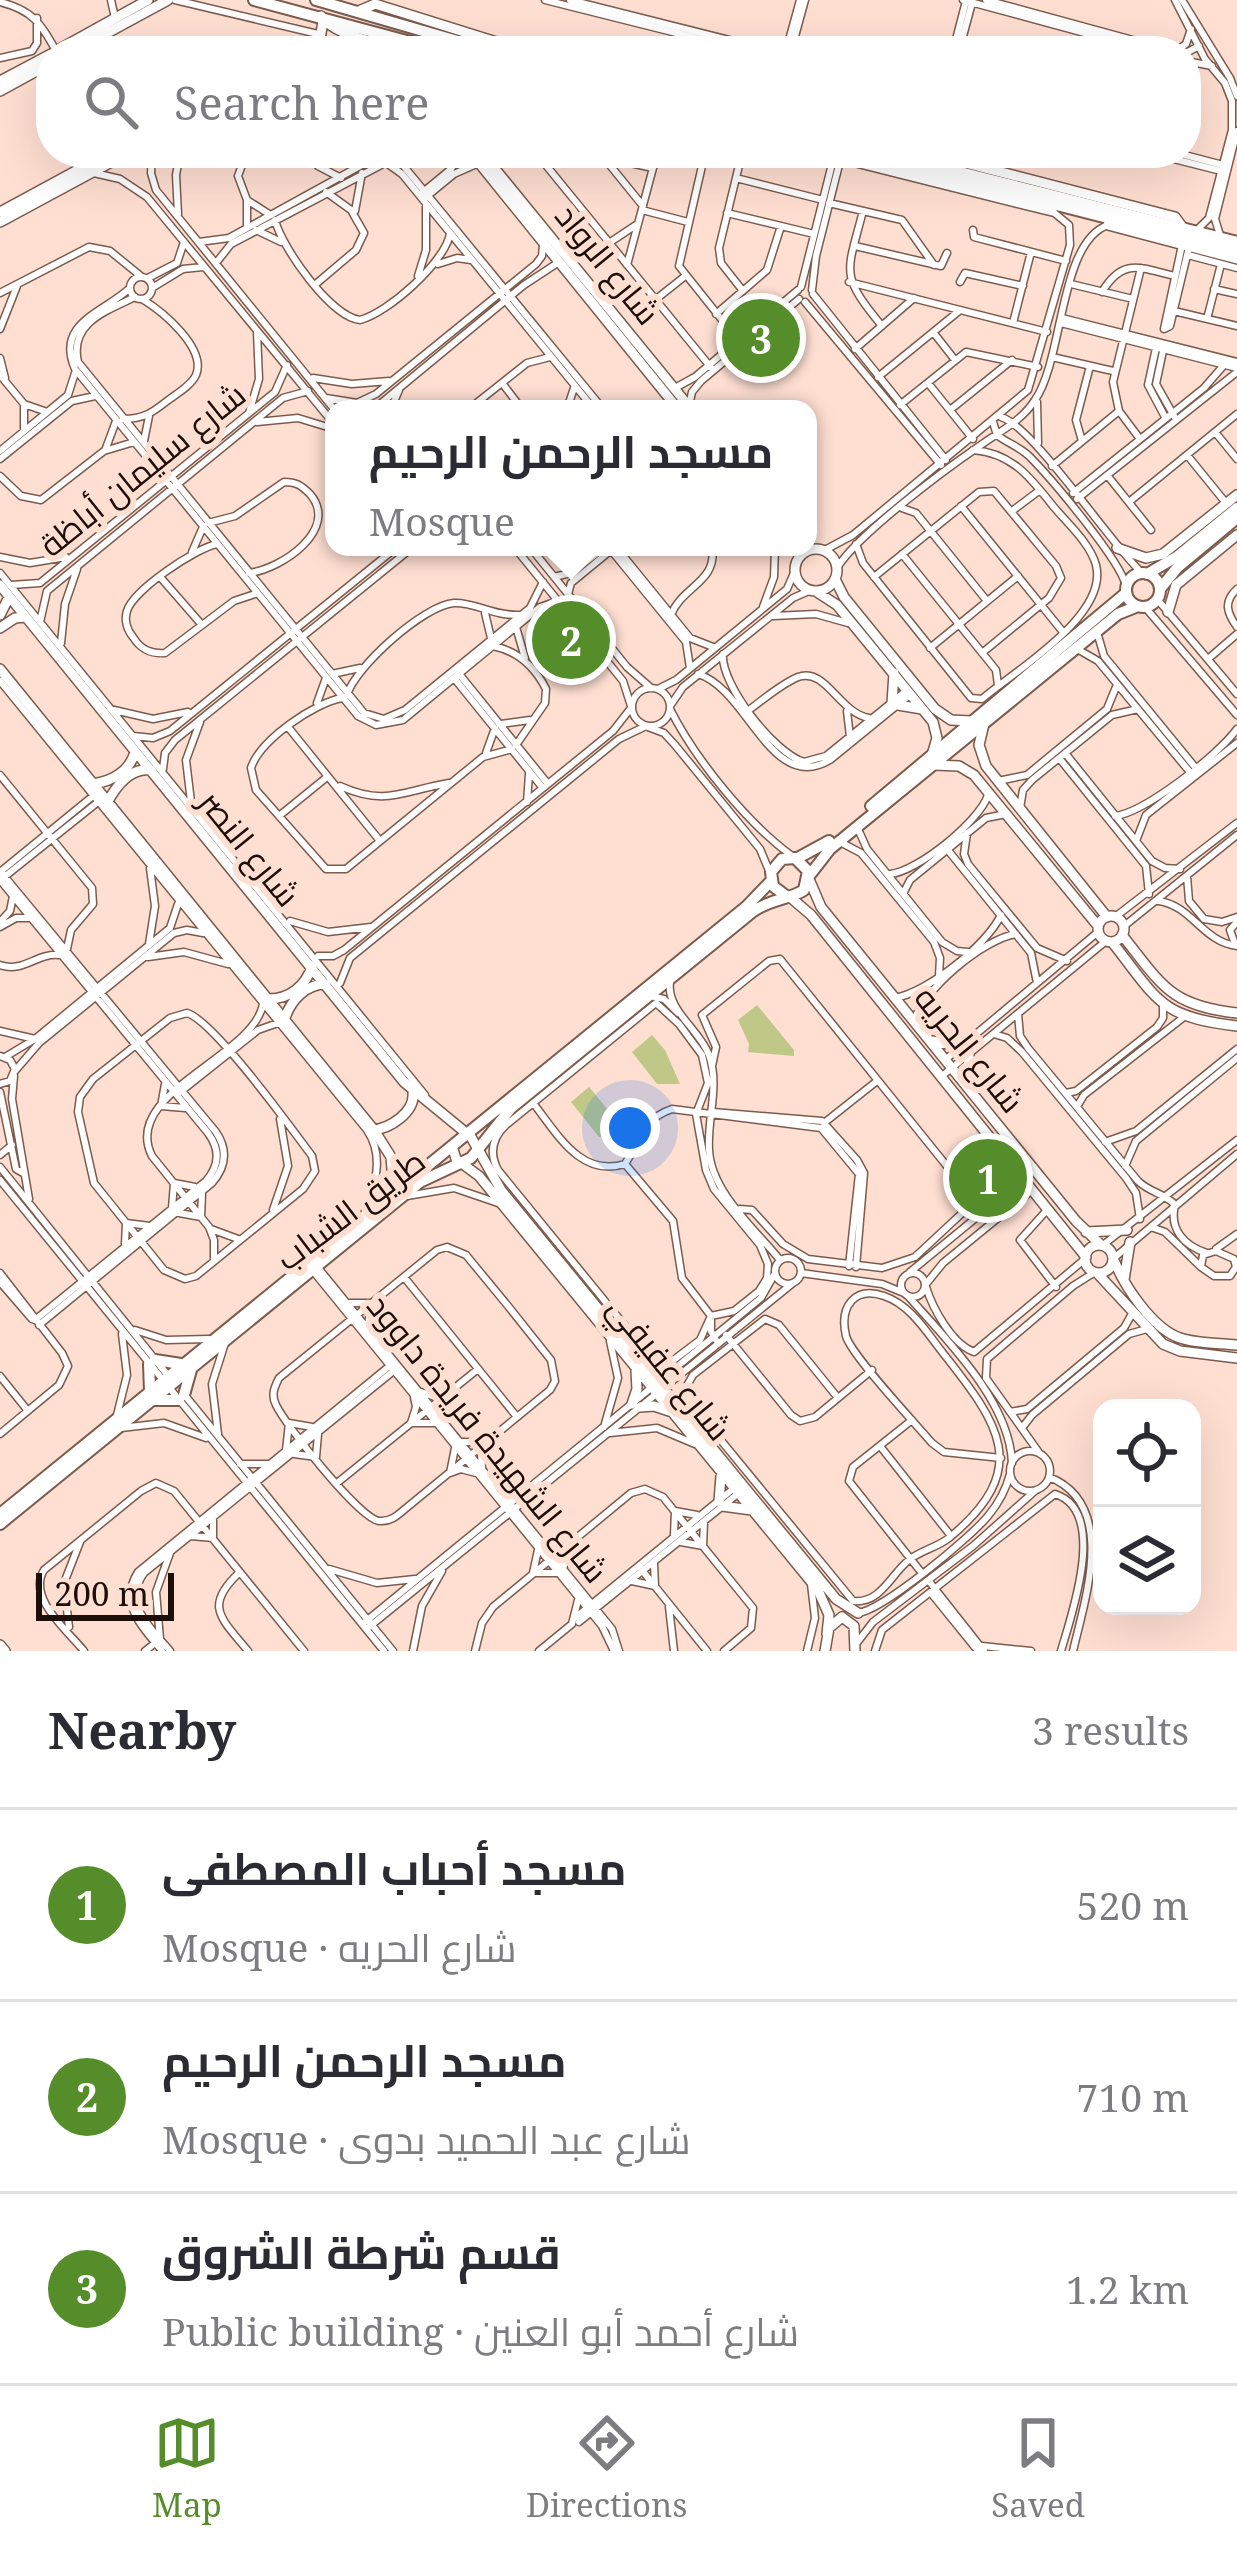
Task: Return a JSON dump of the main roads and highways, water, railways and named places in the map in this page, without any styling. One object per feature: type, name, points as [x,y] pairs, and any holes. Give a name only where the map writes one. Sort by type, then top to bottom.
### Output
[{"type":"main road","points":[[254,0],[377,36]]},
{"type":"main road","points":[[319,1],[351,6],[445,36]]},
{"type":"main road","points":[[910,168],[1187,229],[1234,248]]},
{"type":"main road","points":[[950,168],[970,179]]},
{"type":"main road","points":[[985,182],[1053,208],[1234,248]]},
{"type":"main road","points":[[980,722],[1126,590],[1132,577],[1178,556],[1232,506]]},
{"type":"main road","points":[[932,761],[819,860],[804,890],[787,896],[771,879],[778,861],[821,847],[1124,610],[1150,600],[1170,574],[1237,518]]},
{"type":"main road","points":[[1144,573],[1156,579],[1150,600]]},
{"type":"main road","points":[[1126,590],[1150,600]]},
{"type":"main road","points":[[795,859],[805,865],[809,878]]},
{"type":"main road","name":"طريق الشباب","points":[[0,1524],[746,907],[771,879]]},
{"type":"main road","name":"طريق الشباب","points":[[312,1265],[362,1219],[432,1173],[462,1163],[478,1151],[503,1116],[752,912],[787,896]]},
{"type":"main road","points":[[152,1362],[188,1365],[181,1398],[150,1396],[152,1362]]},
{"type":"main road","name":"طريق الشباب","points":[[0,1514],[117,1424]]},
{"type":"place","name":"قسم شرطة الشروق","points":[[761,338]]},
{"type":"place","name":"مسجد الرحمن الرحيم","points":[[571,640]]},
{"type":"place","name":"مسجد أحباب المصطفى","points":[[988,1178]]}]
